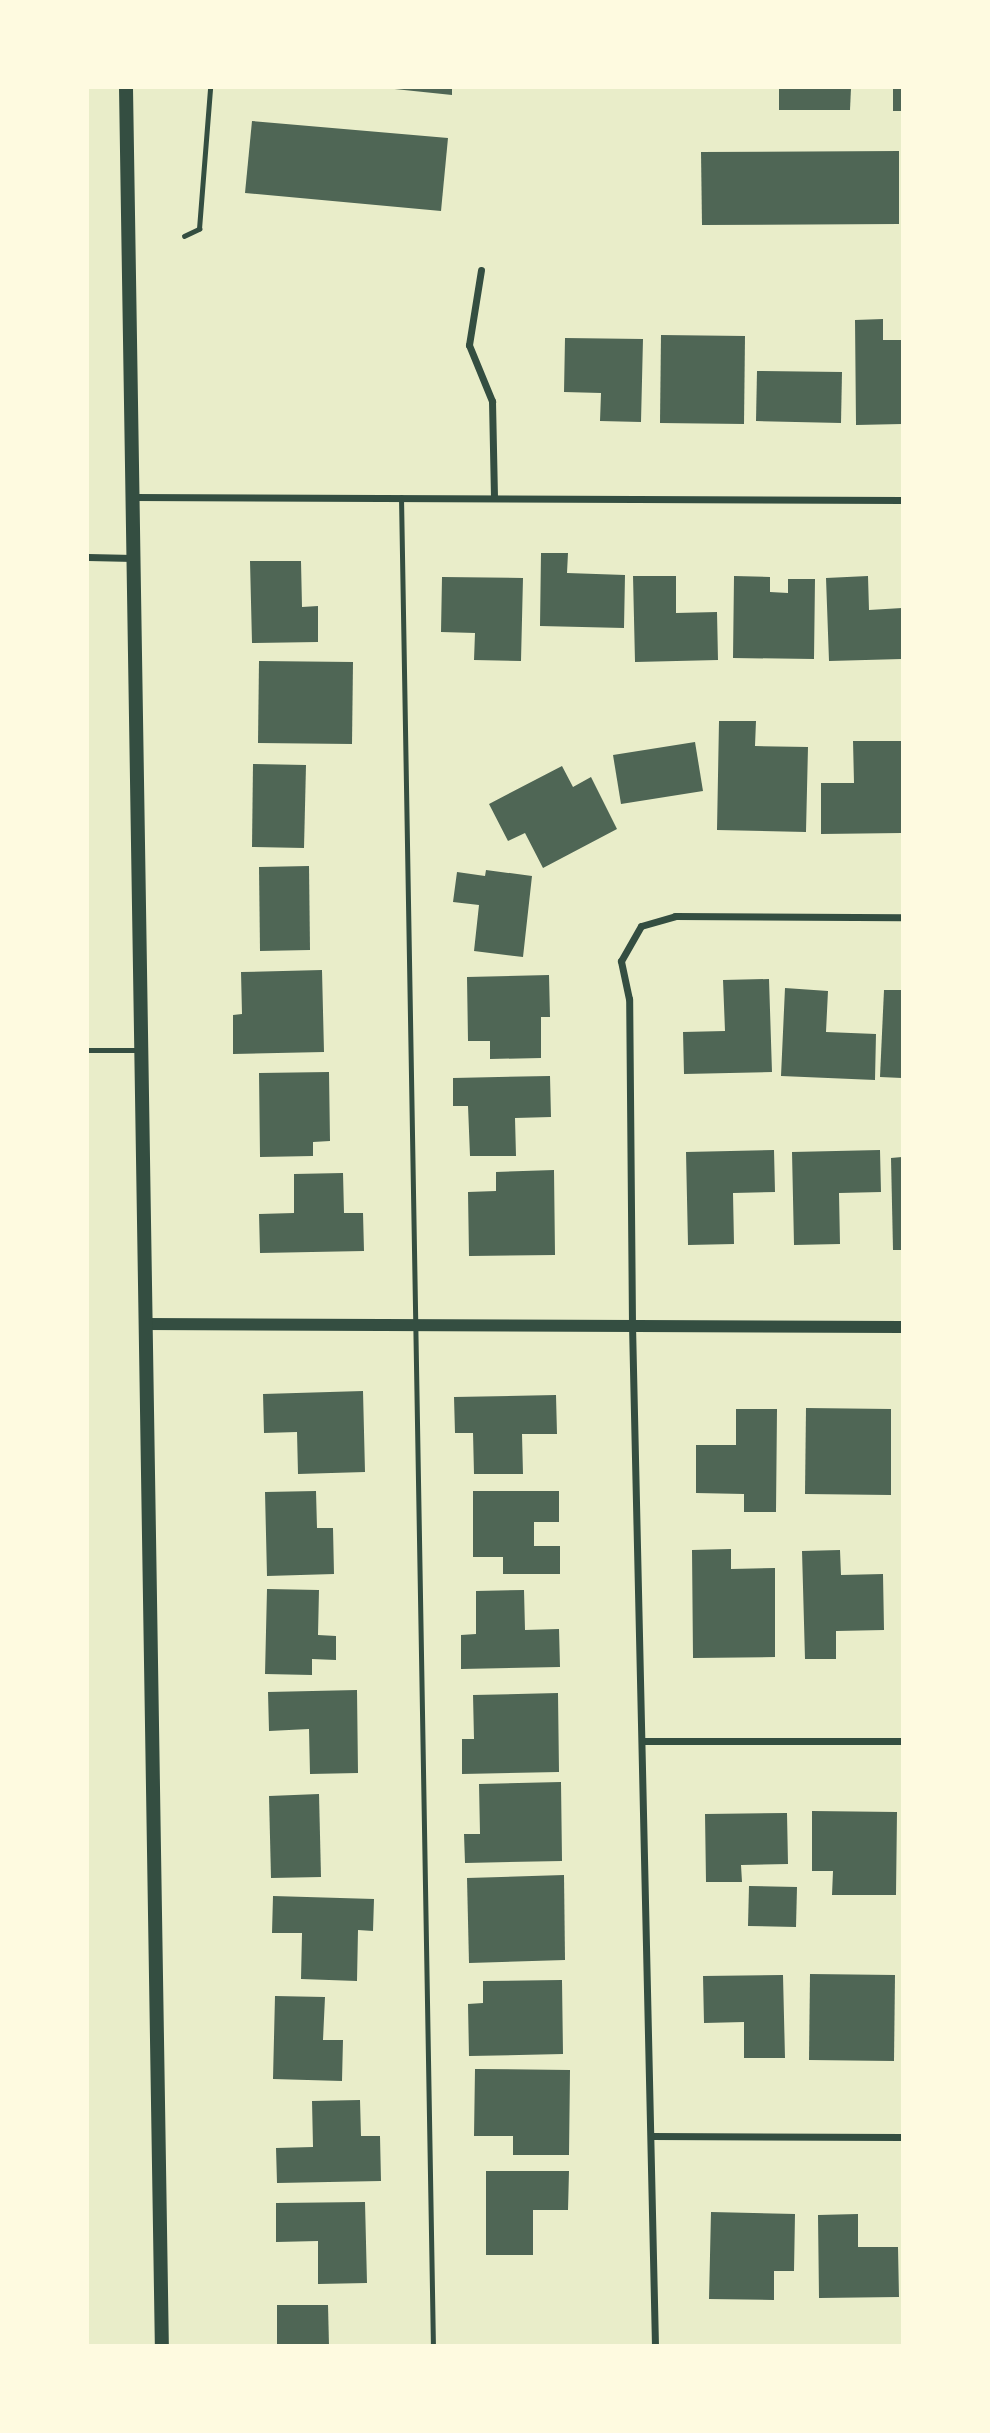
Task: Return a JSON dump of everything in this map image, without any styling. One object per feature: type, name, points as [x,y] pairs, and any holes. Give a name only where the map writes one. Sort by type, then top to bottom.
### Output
[{"type":"main road","points":[[126,88],[144,1050],[145,1324],[162,2346]]},
{"type":"street","points":[[481,270],[469,345],[492,401],[494,497]]},
{"type":"street","points":[[132,497],[902,500]]},
{"type":"street","points":[[88,557],[133,558]]},
{"type":"street","points":[[655,2346],[632,1324],[629,999],[621,961],[641,926],[675,916],[902,917]]},
{"type":"street","points":[[145,1324],[902,1327]]},
{"type":"street","points":[[642,1741],[902,1741]]},
{"type":"street","points":[[651,2136],[902,2137]]},
{"type":"lane","points":[[401,497],[433,2346]]},
{"type":"lane","points":[[88,1050],[144,1050]]},
{"type":"path","points":[[184,236],[199,229],[210,88]]},
{"type":"building","points":[[385,88],[452,88],[452,95]]},
{"type":"building","points":[[779,88],[851,88],[850,110],[779,110]]},
{"type":"building","points":[[893,88],[902,88],[902,111],[893,111]]},
{"type":"building","points":[[252,121],[448,138],[441,211],[245,193]]},
{"type":"building","points":[[899,151],[899,224],[702,225],[701,152]]},
{"type":"building","points":[[883,319],[883,340],[902,340],[902,424],[856,425],[855,320]]},
{"type":"building","points":[[661,335],[745,336],[744,424],[660,423]]},
{"type":"building","points":[[565,338],[643,339],[641,422],[600,421],[601,393],[564,392]]},
{"type":"building","points":[[757,371],[842,372],[841,423],[756,421]]},
{"type":"building","points":[[541,553],[568,553],[567,573],[625,575],[624,628],[540,626]]},
{"type":"building","points":[[250,561],[301,561],[302,607],[318,606],[318,642],[252,643]]},
{"type":"building","points":[[633,576],[676,576],[676,613],[717,612],[718,660],[635,662]]},
{"type":"building","points":[[734,576],[770,577],[770,592],[788,593],[788,579],[815,579],[814,659],[733,658]]},
{"type":"building","points":[[868,576],[869,610],[902,608],[902,659],[829,661],[826,578]]},
{"type":"building","points":[[442,577],[523,578],[521,661],[474,660],[475,633],[441,632]]},
{"type":"building","points":[[259,661],[353,662],[352,744],[258,743]]},
{"type":"building","points":[[719,721],[756,721],[755,746],[808,747],[806,832],[717,830]]},
{"type":"building","points":[[853,741],[902,741],[902,833],[821,834],[821,783],[854,783]]},
{"type":"building","points":[[695,742],[703,791],[621,804],[613,755]]},
{"type":"building","points":[[253,764],[306,765],[304,848],[252,847]]},
{"type":"building","points":[[562,766],[573,787],[591,777],[617,829],[543,868],[525,833],[508,841],[489,804]]},
{"type":"building","points":[[309,866],[310,950],[260,951],[259,867]]},
{"type":"building","points":[[486,870],[532,876],[523,957],[474,951],[479,905],[453,902],[457,872],[485,876]]},
{"type":"building","points":[[322,970],[324,1052],[233,1054],[233,1015],[242,1014],[241,972]]},
{"type":"building","points":[[549,975],[550,1017],[541,1017],[541,1058],[490,1059],[490,1041],[468,1041],[467,977]]},
{"type":"building","points":[[769,979],[772,1072],[684,1074],[683,1032],[725,1031],[723,980]]},
{"type":"building","points":[[785,988],[828,991],[826,1032],[876,1034],[875,1080],[781,1076]]},
{"type":"building","points":[[884,990],[902,990],[902,1078],[880,1077]]},
{"type":"building","points":[[329,1072],[330,1141],[313,1142],[313,1156],[260,1157],[259,1073]]},
{"type":"building","points":[[550,1076],[551,1117],[515,1118],[516,1156],[470,1156],[468,1106],[453,1106],[453,1078]]},
{"type":"building","points":[[774,1150],[775,1192],[733,1193],[734,1244],[688,1245],[686,1152]]},
{"type":"building","points":[[880,1150],[881,1192],[839,1193],[840,1244],[794,1245],[792,1152]]},
{"type":"building","points":[[902,1157],[902,1250],[893,1250],[891,1158]]},
{"type":"building","points":[[554,1170],[555,1255],[469,1256],[468,1192],[496,1191],[496,1172]]},
{"type":"building","points":[[343,1173],[344,1213],[363,1213],[364,1251],[260,1253],[259,1214],[294,1213],[294,1174]]},
{"type":"building","points":[[363,1391],[365,1472],[298,1474],[297,1432],[264,1433],[263,1394]]},
{"type":"building","points":[[556,1395],[557,1434],[522,1434],[523,1474],[474,1474],[473,1433],[455,1433],[454,1397]]},
{"type":"building","points":[[806,1408],[891,1409],[891,1495],[805,1494]]},
{"type":"building","points":[[736,1409],[777,1409],[776,1512],[744,1512],[744,1494],[696,1493],[696,1445],[736,1445]]},
{"type":"building","points":[[316,1491],[317,1528],[333,1528],[334,1574],[267,1576],[265,1492]]},
{"type":"building","points":[[473,1491],[559,1491],[559,1522],[534,1522],[534,1546],[560,1546],[560,1574],[503,1574],[503,1557],[473,1557]]},
{"type":"building","points":[[731,1549],[731,1569],[775,1568],[775,1657],[693,1658],[692,1550]]},
{"type":"building","points":[[840,1550],[841,1575],[883,1574],[884,1630],[836,1631],[836,1659],[805,1659],[802,1551]]},
{"type":"building","points":[[267,1589],[319,1590],[318,1635],[336,1636],[336,1660],[312,1659],[312,1675],[265,1674]]},
{"type":"building","points":[[524,1590],[525,1630],[559,1629],[560,1667],[461,1669],[461,1635],[476,1634],[476,1591]]},
{"type":"building","points":[[357,1690],[358,1773],[310,1774],[309,1729],[269,1731],[268,1692]]},
{"type":"building","points":[[558,1693],[559,1772],[462,1774],[462,1739],[474,1739],[473,1695]]},
{"type":"building","points":[[561,1782],[562,1861],[465,1863],[464,1834],[480,1834],[479,1784]]},
{"type":"building","points":[[319,1794],[321,1877],[271,1878],[269,1796]]},
{"type":"building","points":[[812,1811],[897,1812],[896,1895],[832,1895],[833,1871],[812,1871]]},
{"type":"building","points":[[787,1813],[788,1864],[741,1865],[742,1882],[706,1882],[705,1814]]},
{"type":"building","points":[[564,1875],[565,1960],[469,1963],[467,1878]]},
{"type":"building","points":[[749,1886],[797,1887],[796,1927],[748,1926]]},
{"type":"building","points":[[273,1896],[374,1899],[373,1931],[358,1930],[357,1981],[301,1979],[302,1933],[272,1933]]},
{"type":"building","points":[[810,1974],[895,1975],[894,2061],[809,2060]]},
{"type":"building","points":[[783,1975],[785,2058],[744,2058],[744,2022],[704,2023],[703,1976]]},
{"type":"building","points":[[562,1980],[563,2054],[469,2056],[468,2004],[483,2003],[483,1981]]},
{"type":"building","points":[[275,1996],[325,1997],[323,2040],[343,2040],[342,2081],[273,2079]]},
{"type":"building","points":[[475,2069],[570,2070],[569,2155],[513,2155],[513,2136],[474,2136]]},
{"type":"building","points":[[360,2100],[361,2136],[380,2136],[381,2181],[277,2183],[276,2148],[313,2147],[312,2101]]},
{"type":"building","points":[[486,2171],[569,2171],[568,2210],[533,2210],[533,2255],[486,2255]]},
{"type":"building","points":[[365,2202],[367,2283],[318,2284],[318,2241],[276,2242],[276,2203]]},
{"type":"building","points":[[711,2212],[795,2214],[794,2271],[774,2271],[774,2300],[709,2299]]},
{"type":"building","points":[[858,2214],[858,2247],[898,2247],[899,2297],[819,2298],[818,2215]]},
{"type":"building","points":[[277,2305],[328,2305],[329,2346],[277,2346]]}]
